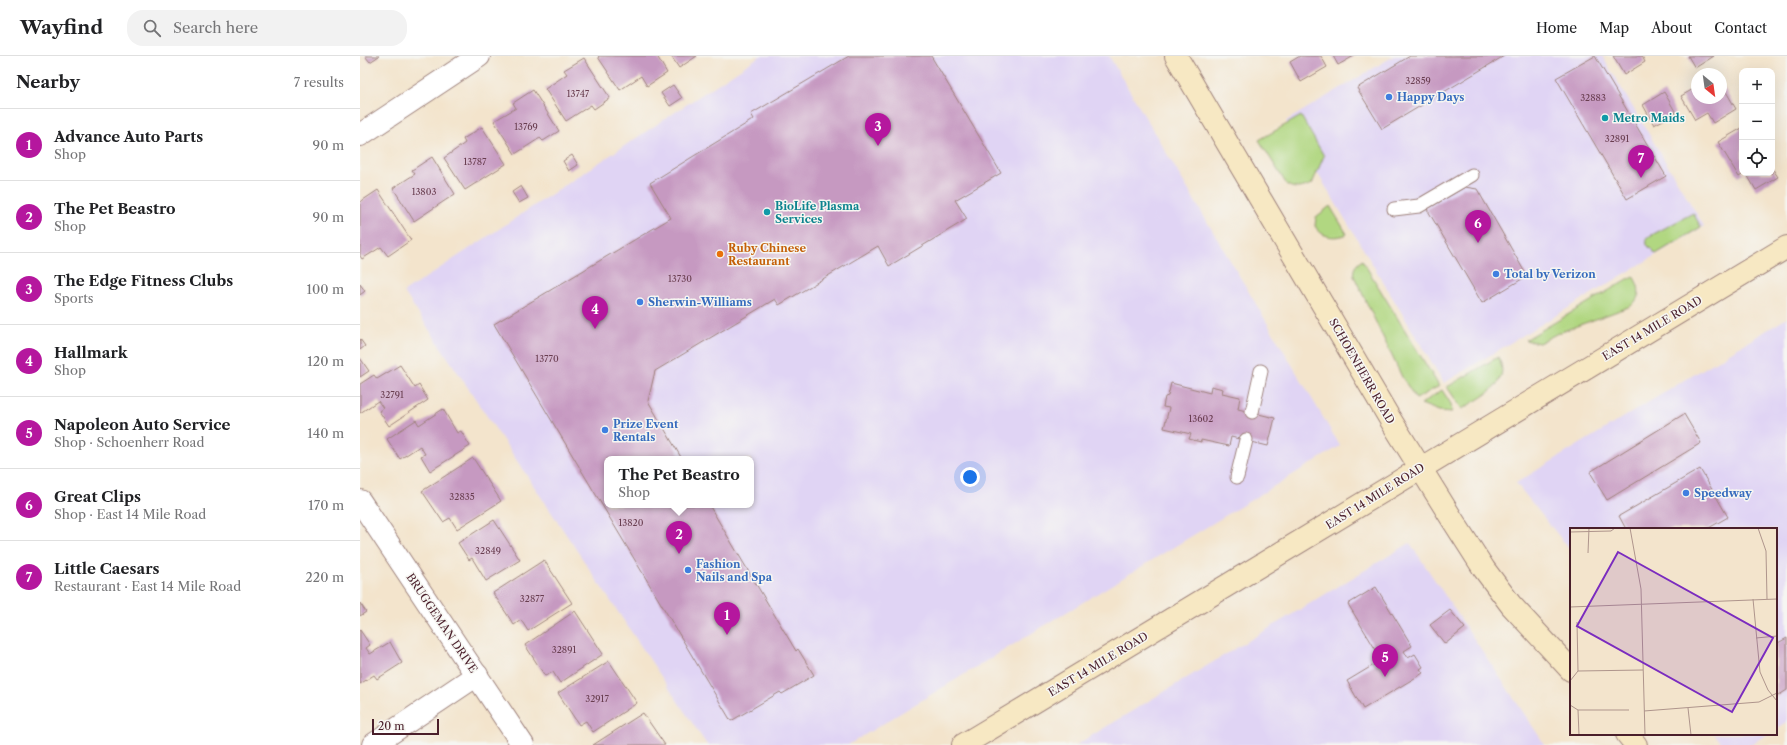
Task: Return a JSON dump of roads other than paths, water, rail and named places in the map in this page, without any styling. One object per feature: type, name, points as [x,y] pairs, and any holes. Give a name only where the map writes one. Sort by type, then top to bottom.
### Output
[{"type":"main road","name":"SCHOENHERR ROAD","points":[[1176,56],[1420,469],[1488,575],[1522,617],[1570,669]]},
{"type":"main road","name":"EAST 14 MILE ROAD","points":[[963,745],[1787,247]]},
{"type":"main road","points":[[1628,735],[1636,745]]},
{"type":"street","points":[[360,136],[479,56]]},
{"type":"street","name":"BRUGGEMAN DRIVE","points":[[360,502],[524,745]]},
{"type":"street","points":[[373,745],[477,675]]},
{"type":"lane","points":[[1394,209],[1419,206],[1472,175]]},
{"type":"lane","points":[[1252,412],[1262,371]]},
{"type":"lane","points":[[1237,477],[1246,440]]},
{"type":"place","name":"Happy Days","points":[[1389,97]]},
{"type":"place","name":"Metro Maids","points":[[1605,118]]},
{"type":"place","name":"The Edge Fitness Clubs","points":[[878,146]]},
{"type":"place","name":"Little Caesars","points":[[1641,178]]},
{"type":"place","name":"BioLife Plasma Services","points":[[767,212]]},
{"type":"place","name":"Great Clips","points":[[1478,243]]},
{"type":"place","name":"Ruby Chinese Restaurant","points":[[720,254]]},
{"type":"place","name":"Total by Verizon","points":[[1496,274]]},
{"type":"place","name":"Sherwin-Williams","points":[[640,302]]},
{"type":"place","name":"Hallmark","points":[[595,329]]},
{"type":"place","name":"Prize Event Rentals","points":[[605,430]]},
{"type":"place","name":"Speedway","points":[[1686,493]]},
{"type":"place","name":"The Pet Beastro","points":[[679,554]]},
{"type":"place","name":"Fashion Nails and Spa","points":[[688,570]]},
{"type":"place","name":"Advance Auto Parts","points":[[727,635]]},
{"type":"place","name":"Napoleon Auto Service","points":[[1385,677]]}]
